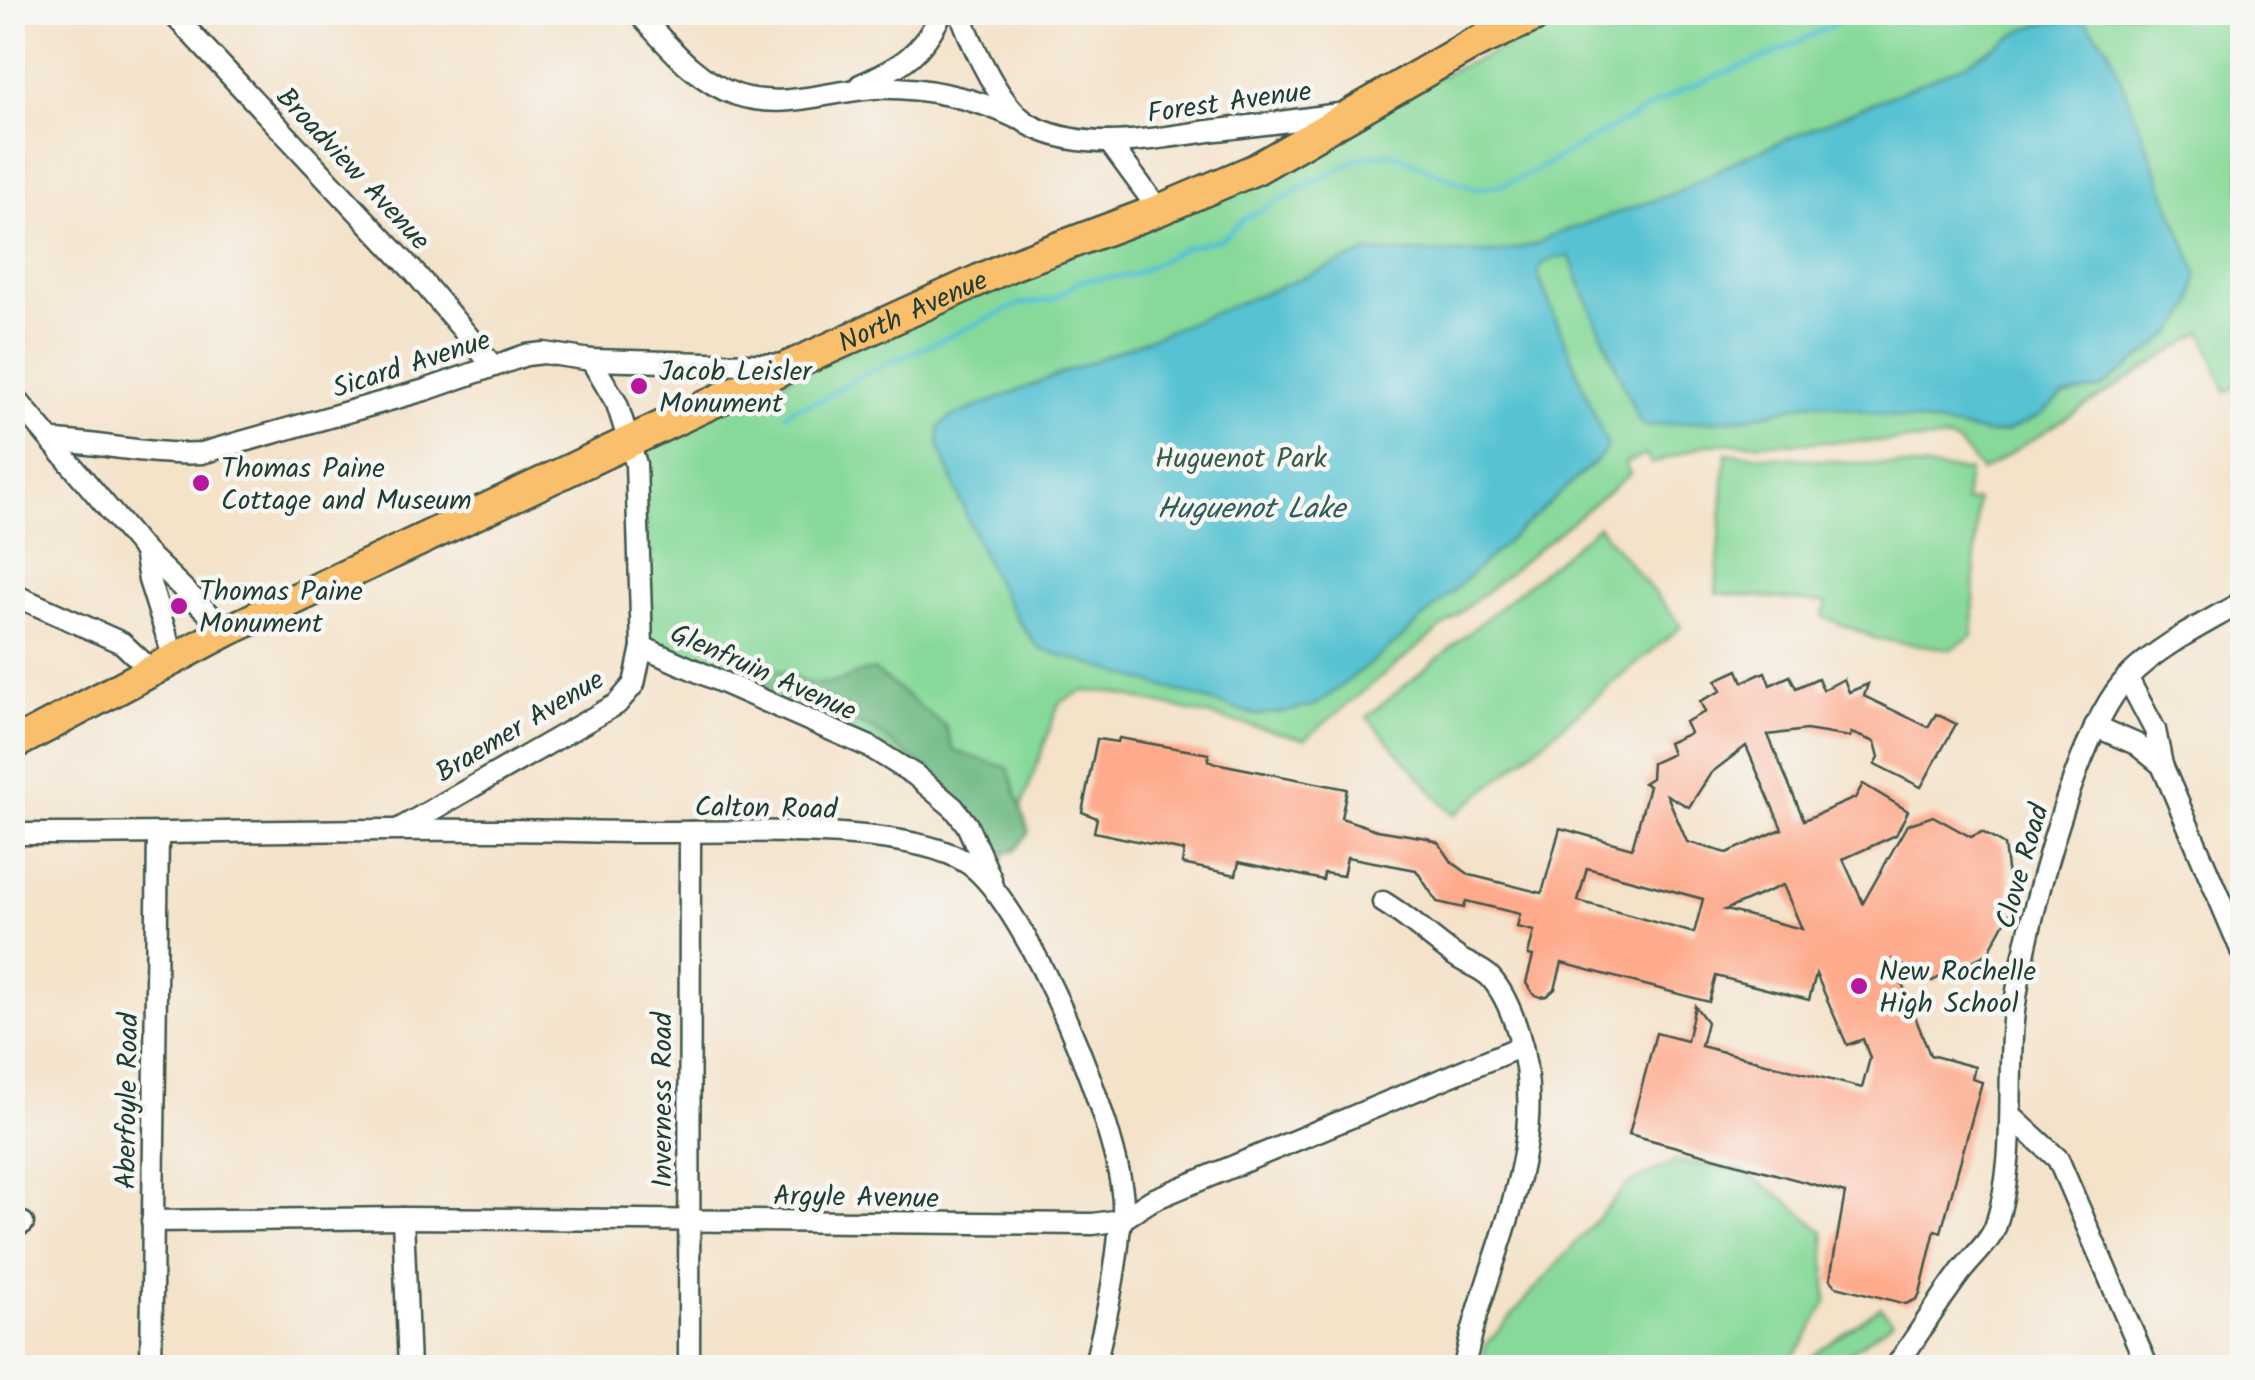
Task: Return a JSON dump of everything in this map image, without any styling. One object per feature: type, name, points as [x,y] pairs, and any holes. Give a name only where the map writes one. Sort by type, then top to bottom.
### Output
[{"type":"main road","name":"North Avenue","points":[[12,745],[227,631],[790,366],[1012,265],[1256,169],[1497,31],[1544,12]]},
{"type":"street","name":"Broadview Avenue","points":[[171,12],[416,274],[493,366]]},
{"type":"street","name":"Forest Avenue","points":[[638,12],[686,65],[735,94],[762,101],[902,88],[966,100],[1032,127],[1082,140],[1110,142],[1355,112]]},
{"type":"street","points":[[845,92],[918,53],[942,12]]},
{"type":"street","points":[[960,12],[973,48],[989,76],[1004,99],[1032,127]]},
{"type":"street","name":"Forest Avenue","points":[[1110,142],[1158,210]]},
{"type":"street","name":"Sicard Avenue","points":[[54,441],[175,454],[202,453],[425,390],[526,355],[790,366]]},
{"type":"street","points":[[591,360],[617,404],[629,441]]},
{"type":"street","points":[[12,394],[144,551],[227,631]]},
{"type":"street","name":"Glenfruin Avenue","points":[[629,441],[636,464],[642,648],[870,747],[915,775],[967,824],[998,894]]},
{"type":"street","points":[[144,551],[163,665]]},
{"type":"street","points":[[12,594],[163,665]]},
{"type":"street","name":"Clove Road","points":[[1895,1368],[1994,1231],[2008,1183],[2013,1020],[2030,928],[2072,786],[2095,726],[2127,677],[2170,644],[2242,602]]},
{"type":"street","name":"Braemer Avenue","points":[[397,830],[617,704],[634,684],[642,648]]},
{"type":"street","points":[[2127,677],[2155,730],[2162,765],[2242,952]]},
{"type":"street","points":[[2095,726],[2136,744],[2162,765]]},
{"type":"street","name":"Calton Road","points":[[12,834],[690,832],[895,839],[925,846],[968,864],[998,894],[1068,1018],[1118,1172],[1124,1206],[1115,1281],[1094,1368]]},
{"type":"street","name":"Inverness Road","points":[[688,1368],[690,832]]},
{"type":"street","name":"Aberfoyle Road","points":[[151,1368],[158,835]]},
{"type":"street","points":[[1383,902],[1493,980],[1509,1007],[1528,1072],[1528,1126],[1520,1186],[1473,1322],[1464,1368]]},
{"type":"street","name":"Argyle Avenue","points":[[152,1221],[403,1218],[1094,1224],[1121,1220],[1152,1200],[1522,1046]]},
{"type":"street","points":[[2011,1116],[2058,1159],[2148,1368]]},
{"type":"street","points":[[403,1218],[409,1368]]},
{"type":"green space","name":"Huguenot Park","points":[[1588,13],[2242,13],[2242,382],[2226,392],[2203,332],[1982,471],[1959,444],[1950,440],[1708,444],[1651,464],[1646,455],[1625,463],[1630,474],[1305,739],[1111,692],[1083,691],[1059,703],[1000,867],[972,822],[897,754],[649,643],[643,445],[1464,65]]},
{"type":"green space","points":[[1726,453],[1969,471],[1965,502],[1977,500],[1973,636],[1951,649],[1877,639],[1822,616],[1827,603],[1716,593]]},
{"type":"green space","points":[[1598,526],[1682,626],[1454,816],[1367,717]]},
{"type":"green space","points":[[752,659],[792,677],[824,684],[874,670],[945,726],[954,751],[1008,768],[1029,832],[1015,851],[1002,853],[942,780],[875,731],[737,674],[737,663]]},
{"type":"green space","points":[[1675,1161],[1740,1170],[1781,1196],[1824,1232],[1827,1301],[1805,1341],[1784,1367],[1484,1367],[1485,1346],[1627,1185]]},
{"type":"green space","points":[[1880,1307],[1893,1321],[1830,1367],[1797,1367]]},
{"type":"water","name":"Huguenot Lake","points":[[2055,21],[2086,22],[2108,47],[2197,273],[2193,305],[2173,333],[2101,388],[2063,396],[2039,416],[2005,432],[1991,434],[1814,402],[1746,418],[1645,426],[1638,419],[1569,256],[1555,258],[1540,266],[1538,275],[1607,445],[1604,453],[1396,643],[1318,704],[1256,715],[1040,649],[994,578],[939,447],[939,427],[949,418],[1367,252],[1495,253],[1537,244],[1550,236],[1678,192],[1737,160],[1964,65],[2027,28]]},
{"type":"building","name":"New Rochelle High School","points":[[1738,670],[1743,682],[1765,672],[1770,685],[1790,676],[1796,688],[1818,678],[1823,690],[1844,679],[1849,692],[1868,684],[1864,696],[1928,727],[1936,714],[1956,724],[1921,787],[1875,764],[1879,757],[1875,742],[1851,733],[1850,737],[1806,730],[1768,735],[1804,820],[1855,798],[1863,784],[1908,811],[1896,835],[1843,859],[1863,903],[1907,825],[1933,816],[1971,837],[1982,832],[2004,845],[2012,909],[1988,953],[1932,981],[1893,960],[1930,1055],[1975,1067],[1972,1079],[1982,1082],[1941,1232],[1935,1230],[1920,1293],[1906,1304],[1836,1286],[1830,1279],[1845,1193],[1629,1134],[1656,1033],[1687,1041],[1695,1006],[1707,1022],[1701,1046],[1862,1088],[1870,1058],[1863,1039],[1847,1045],[1816,974],[1809,1000],[1716,976],[1709,1002],[1562,963],[1555,989],[1540,997],[1526,983],[1534,931],[1517,927],[1520,914],[1466,901],[1464,908],[1437,902],[1416,870],[1347,857],[1343,876],[1324,873],[1323,880],[1239,862],[1236,875],[1182,864],[1184,851],[1094,832],[1097,818],[1082,812],[1097,739],[1118,742],[1119,738],[1209,754],[1208,760],[1215,763],[1347,789],[1341,818],[1377,830],[1427,838],[1439,843],[1452,862],[1470,875],[1542,893],[1560,828],[1632,848],[1649,786],[1643,783],[1651,778],[1652,763],[1672,754],[1668,743],[1690,733],[1685,722],[1705,712],[1700,701],[1721,691],[1716,680]],"holes":[[[1746,746],[1782,829],[1727,853],[1687,842],[1667,795],[1689,807],[1711,773]],[[1587,868],[1703,899],[1694,933],[1578,901]],[[1783,885],[1802,929],[1725,910]]]},
{"type":"waterway","points":[[786,414],[1021,304],[1052,300],[1080,281],[1133,275],[1184,248],[1221,239],[1244,219],[1362,157],[1391,153],[1476,189],[1502,185],[1684,89],[1772,55],[1859,12]]},
{"type":"place","name":"Jacob Leisler Monument","points":[[639,386]]},
{"type":"place","name":"Thomas Paine Cottage and Museum","points":[[201,483]]},
{"type":"place","name":"Thomas Paine Monument","points":[[179,606]]},
{"type":"place","name":"New Rochelle High School","points":[[1859,986]]}]
